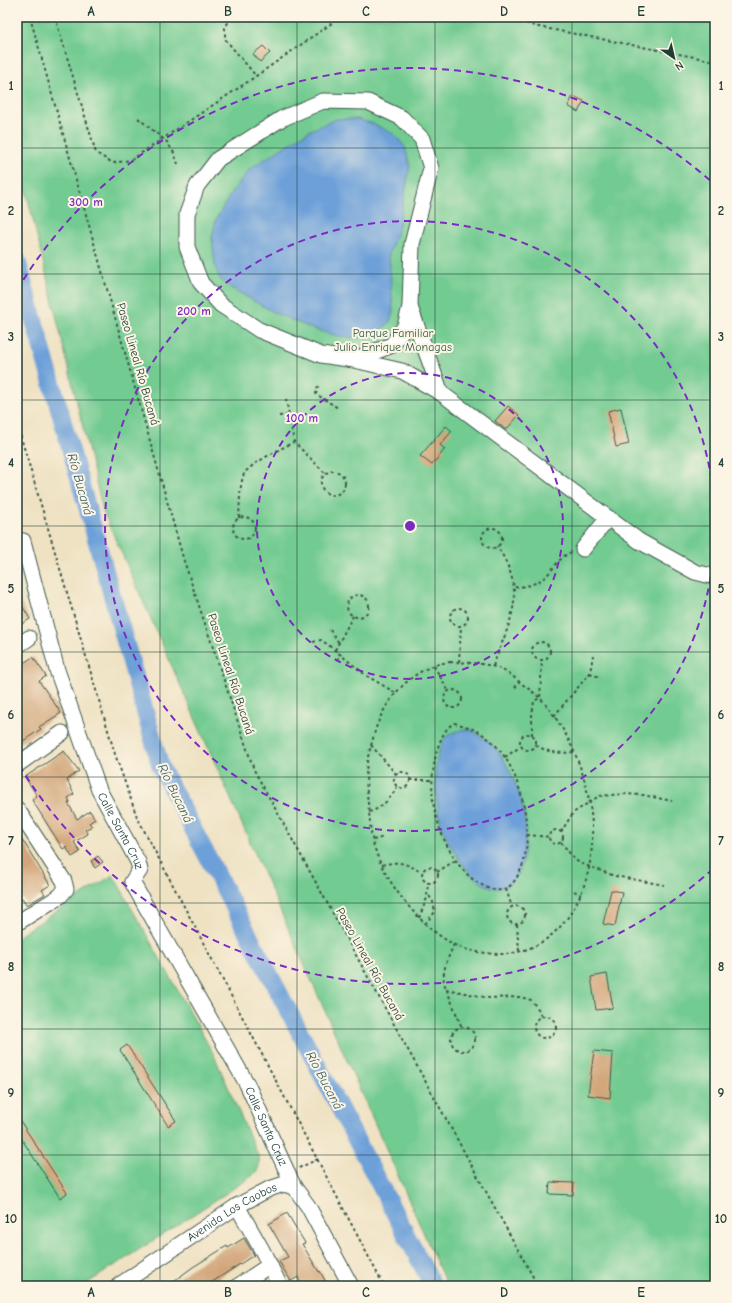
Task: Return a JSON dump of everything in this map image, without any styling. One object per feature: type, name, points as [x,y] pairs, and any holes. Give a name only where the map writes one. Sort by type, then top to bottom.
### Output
[{"type":"street","points":[[354,360],[392,345],[405,326],[410,308],[412,244],[432,168],[422,138],[402,118],[368,102],[323,101],[281,119],[218,159],[197,186],[187,214],[187,247],[201,283],[221,305],[259,330],[321,355],[354,360],[402,371],[441,393],[639,541],[695,572],[715,577]]},
{"type":"street","points":[[410,308],[441,393]]},
{"type":"street","points":[[583,549],[608,518]]},
{"type":"street","name":"Calle Santa Cruz","points":[[20,541],[57,670],[99,790],[138,862],[140,870],[132,882],[247,1084],[291,1181]]},
{"type":"street","points":[[17,765],[62,733]]},
{"type":"street","points":[[17,809],[64,881],[66,889],[60,896],[17,923]]},
{"type":"street","name":"Avenida Los Caobos","points":[[118,1286],[238,1206],[269,1189],[291,1181],[308,1206],[351,1286]]},
{"type":"street","points":[[238,1206],[280,1286]]},
{"type":"street","points":[[238,1286],[270,1265]]},
{"type":"path","name":"Paseo Lineal Río Bucaná","points":[[30,17],[184,561],[254,770],[538,1286]]},
{"type":"path","points":[[55,17],[96,153],[113,162],[131,160],[256,76],[335,21],[337,17]]},
{"type":"path","points":[[229,17],[230,19],[225,28],[225,39],[256,76]]},
{"type":"path","points":[[509,17],[534,26],[715,61]]},
{"type":"path","points":[[138,118],[167,142],[174,152],[178,164]]},
{"type":"path","points":[[318,386],[316,394],[338,408]]},
{"type":"path","points":[[286,399],[294,442],[326,474]]},
{"type":"path","points":[[279,416],[289,415]]},
{"type":"path","points":[[17,424],[115,754],[137,817],[384,1286]]},
{"type":"path","points":[[239,518],[246,517],[254,523],[255,530],[248,538],[240,538],[233,530],[234,523],[239,518],[241,484],[244,472],[259,461],[294,442]]},
{"type":"path","points":[[333,471],[340,474],[344,480],[344,487],[342,491],[331,494],[325,491],[322,484],[323,477],[326,474],[333,471]]},
{"type":"path","points":[[488,528],[494,528],[500,531],[501,540],[497,546],[489,547],[484,543],[482,536],[488,528]]},
{"type":"path","points":[[493,666],[513,611],[515,588],[504,556],[497,546]]},
{"type":"path","points":[[515,588],[529,586],[542,580],[565,554],[583,549]]},
{"type":"path","points":[[357,596],[364,598],[368,603],[368,610],[363,616],[353,616],[347,608],[349,601],[357,596]]},
{"type":"path","points":[[459,662],[461,626],[467,621],[468,615],[462,609],[457,609],[452,612],[450,621],[455,626],[461,626]]},
{"type":"path","points":[[336,650],[353,616]]},
{"type":"path","points":[[330,630],[339,643]]},
{"type":"path","points":[[313,642],[321,640],[336,650],[367,676],[396,694]]},
{"type":"path","points":[[539,642],[545,643],[550,650],[547,658],[542,660],[536,659],[532,654],[532,648],[539,642]]},
{"type":"path","points":[[337,660],[341,654]]},
{"type":"path","points":[[554,716],[590,673],[593,655]]},
{"type":"path","points":[[540,698],[542,660]]},
{"type":"path","points":[[450,662],[493,666],[507,672],[540,698],[554,716],[564,731],[574,752],[590,801],[592,830],[590,867],[581,895],[574,909],[558,930],[539,945],[514,954],[491,954],[462,948],[446,940],[425,924],[410,908],[382,865],[375,850],[366,789],[367,761],[378,721],[388,704],[405,683],[417,674],[434,666],[450,662]]},
{"type":"path","points":[[434,666],[449,692]]},
{"type":"path","points":[[590,673],[601,678]]},
{"type":"path","points":[[515,688],[519,681]]},
{"type":"path","points":[[449,692],[457,692],[461,696],[461,702],[457,707],[452,708],[445,703],[445,696],[449,692]]},
{"type":"path","points":[[532,735],[534,701],[540,698]]},
{"type":"path","points":[[454,723],[466,726],[484,734],[498,748],[504,758],[515,780],[526,813],[527,847],[524,865],[517,879],[506,889],[494,891],[468,877],[456,860],[443,836],[436,814],[433,800],[432,780],[434,763],[442,737],[447,727],[454,723]]},
{"type":"path","points":[[526,734],[532,735],[536,739],[536,744],[533,749],[527,751],[520,747],[519,741],[522,736],[526,734]]},
{"type":"path","points":[[536,744],[554,753],[562,754],[574,752]]},
{"type":"path","points":[[371,745],[396,774]]},
{"type":"path","points":[[504,758],[520,747]]},
{"type":"path","points":[[406,772],[410,780],[409,784],[402,789],[397,787],[393,780],[396,774],[406,772]]},
{"type":"path","points":[[410,780],[432,780]]},
{"type":"path","points":[[369,812],[384,804],[397,787]]},
{"type":"path","points":[[561,842],[563,836],[561,832],[573,813],[598,796],[622,794],[643,795],[672,801]]},
{"type":"path","points":[[550,838],[550,834],[553,831],[557,830],[561,832]]},
{"type":"path","points":[[527,835],[550,838],[551,841],[555,843],[561,842]]},
{"type":"path","points":[[373,840],[384,838]]},
{"type":"path","points":[[561,842],[575,860],[590,867],[615,876],[664,885]]},
{"type":"path","points":[[428,882],[432,882],[436,879],[437,872],[456,860]]},
{"type":"path","points":[[382,865],[403,863],[422,873],[423,878],[428,882]]},
{"type":"path","points":[[422,873],[424,869],[429,867],[434,868],[437,872]]},
{"type":"path","points":[[419,918],[423,910],[428,882]]},
{"type":"path","points":[[506,889],[512,907]]},
{"type":"path","points":[[574,891],[581,895]]},
{"type":"path","points":[[425,924],[435,912],[433,902],[427,893]]},
{"type":"path","points":[[518,906],[524,912],[524,920],[517,924],[511,922],[507,917],[508,911],[512,907],[518,906]]},
{"type":"path","points":[[517,924],[519,952]]},
{"type":"path","points":[[454,944],[442,975],[446,989],[462,1028]]},
{"type":"path","points":[[446,989],[489,998],[520,997],[531,1000],[539,1010],[541,1017]]},
{"type":"path","points":[[541,1017],[550,1017],[554,1022],[554,1032],[549,1036],[539,1036],[535,1030],[535,1023],[541,1017]]},
{"type":"path","points":[[462,1028],[472,1032],[475,1040],[472,1047],[465,1051],[455,1048],[452,1041],[455,1031],[462,1028]]},
{"type":"path","points":[[291,1181],[318,1159]]},
{"type":"green space","name":"Parque Familiar Julio Enrique Monagas","points":[[17,17],[715,17],[715,1286],[447,1286],[103,511],[17,153]]},
{"type":"green space","points":[[113,875],[214,1055],[259,1158],[259,1165],[256,1172],[248,1179],[83,1286],[17,1286],[17,937]]},
{"type":"water","points":[[336,119],[357,119],[374,124],[395,135],[405,147],[410,166],[398,230],[389,253],[393,311],[390,322],[374,336],[359,338],[338,336],[313,329],[275,313],[231,288],[220,279],[215,266],[212,237],[216,219],[232,192],[251,168],[309,131]]},
{"type":"water","points":[[470,729],[490,743],[500,754],[515,782],[524,812],[524,857],[516,878],[509,885],[499,888],[490,887],[481,882],[472,875],[464,865],[445,835],[438,810],[436,768],[438,755],[443,742],[445,738],[454,732]]},
{"type":"building","points":[[263,46],[270,53],[260,62],[253,54]]},
{"type":"building","points":[[573,96],[584,101],[578,112],[568,106]]},
{"type":"building","points":[[508,406],[519,415],[506,430],[495,421]]},
{"type":"building","points":[[621,408],[629,444],[616,447],[608,411]]},
{"type":"building","points":[[446,426],[452,431],[440,445],[445,449],[432,465],[420,456]]},
{"type":"building","points":[[17,597],[30,619],[17,627]]},
{"type":"building","points":[[33,657],[46,676],[39,681],[61,713],[39,727],[41,729],[17,745],[17,667]]},
{"type":"building","points":[[64,751],[79,771],[67,780],[74,794],[68,798],[70,802],[68,803],[77,819],[90,811],[95,819],[89,823],[92,826],[85,830],[88,834],[74,842],[80,852],[72,857],[66,847],[63,849],[32,800],[37,796],[25,777]]},
{"type":"building","points":[[17,831],[50,885],[42,890],[45,894],[27,905],[22,898],[17,901]]},
{"type":"building","points":[[98,856],[103,862],[95,868],[91,861]]},
{"type":"building","points":[[611,890],[622,892],[615,926],[603,924]]},
{"type":"building","points":[[607,974],[613,1008],[596,1010],[591,977]]},
{"type":"building","points":[[127,1045],[176,1121],[168,1126],[120,1050]]},
{"type":"building","points":[[594,1051],[613,1053],[610,1098],[588,1095]]},
{"type":"building","points":[[17,1116],[67,1193],[60,1198],[17,1132]]},
{"type":"building","points":[[550,1182],[574,1183],[573,1195],[549,1194]]},
{"type":"building","points":[[287,1213],[305,1243],[302,1244],[328,1286],[302,1286],[298,1277],[291,1281],[284,1270],[279,1261],[288,1257],[269,1224]]},
{"type":"building","points":[[244,1238],[254,1255],[206,1286],[167,1286],[193,1267],[227,1246],[228,1248]]},
{"type":"waterway","name":"Río Bucaná","points":[[17,260],[161,768],[433,1286]]}]
